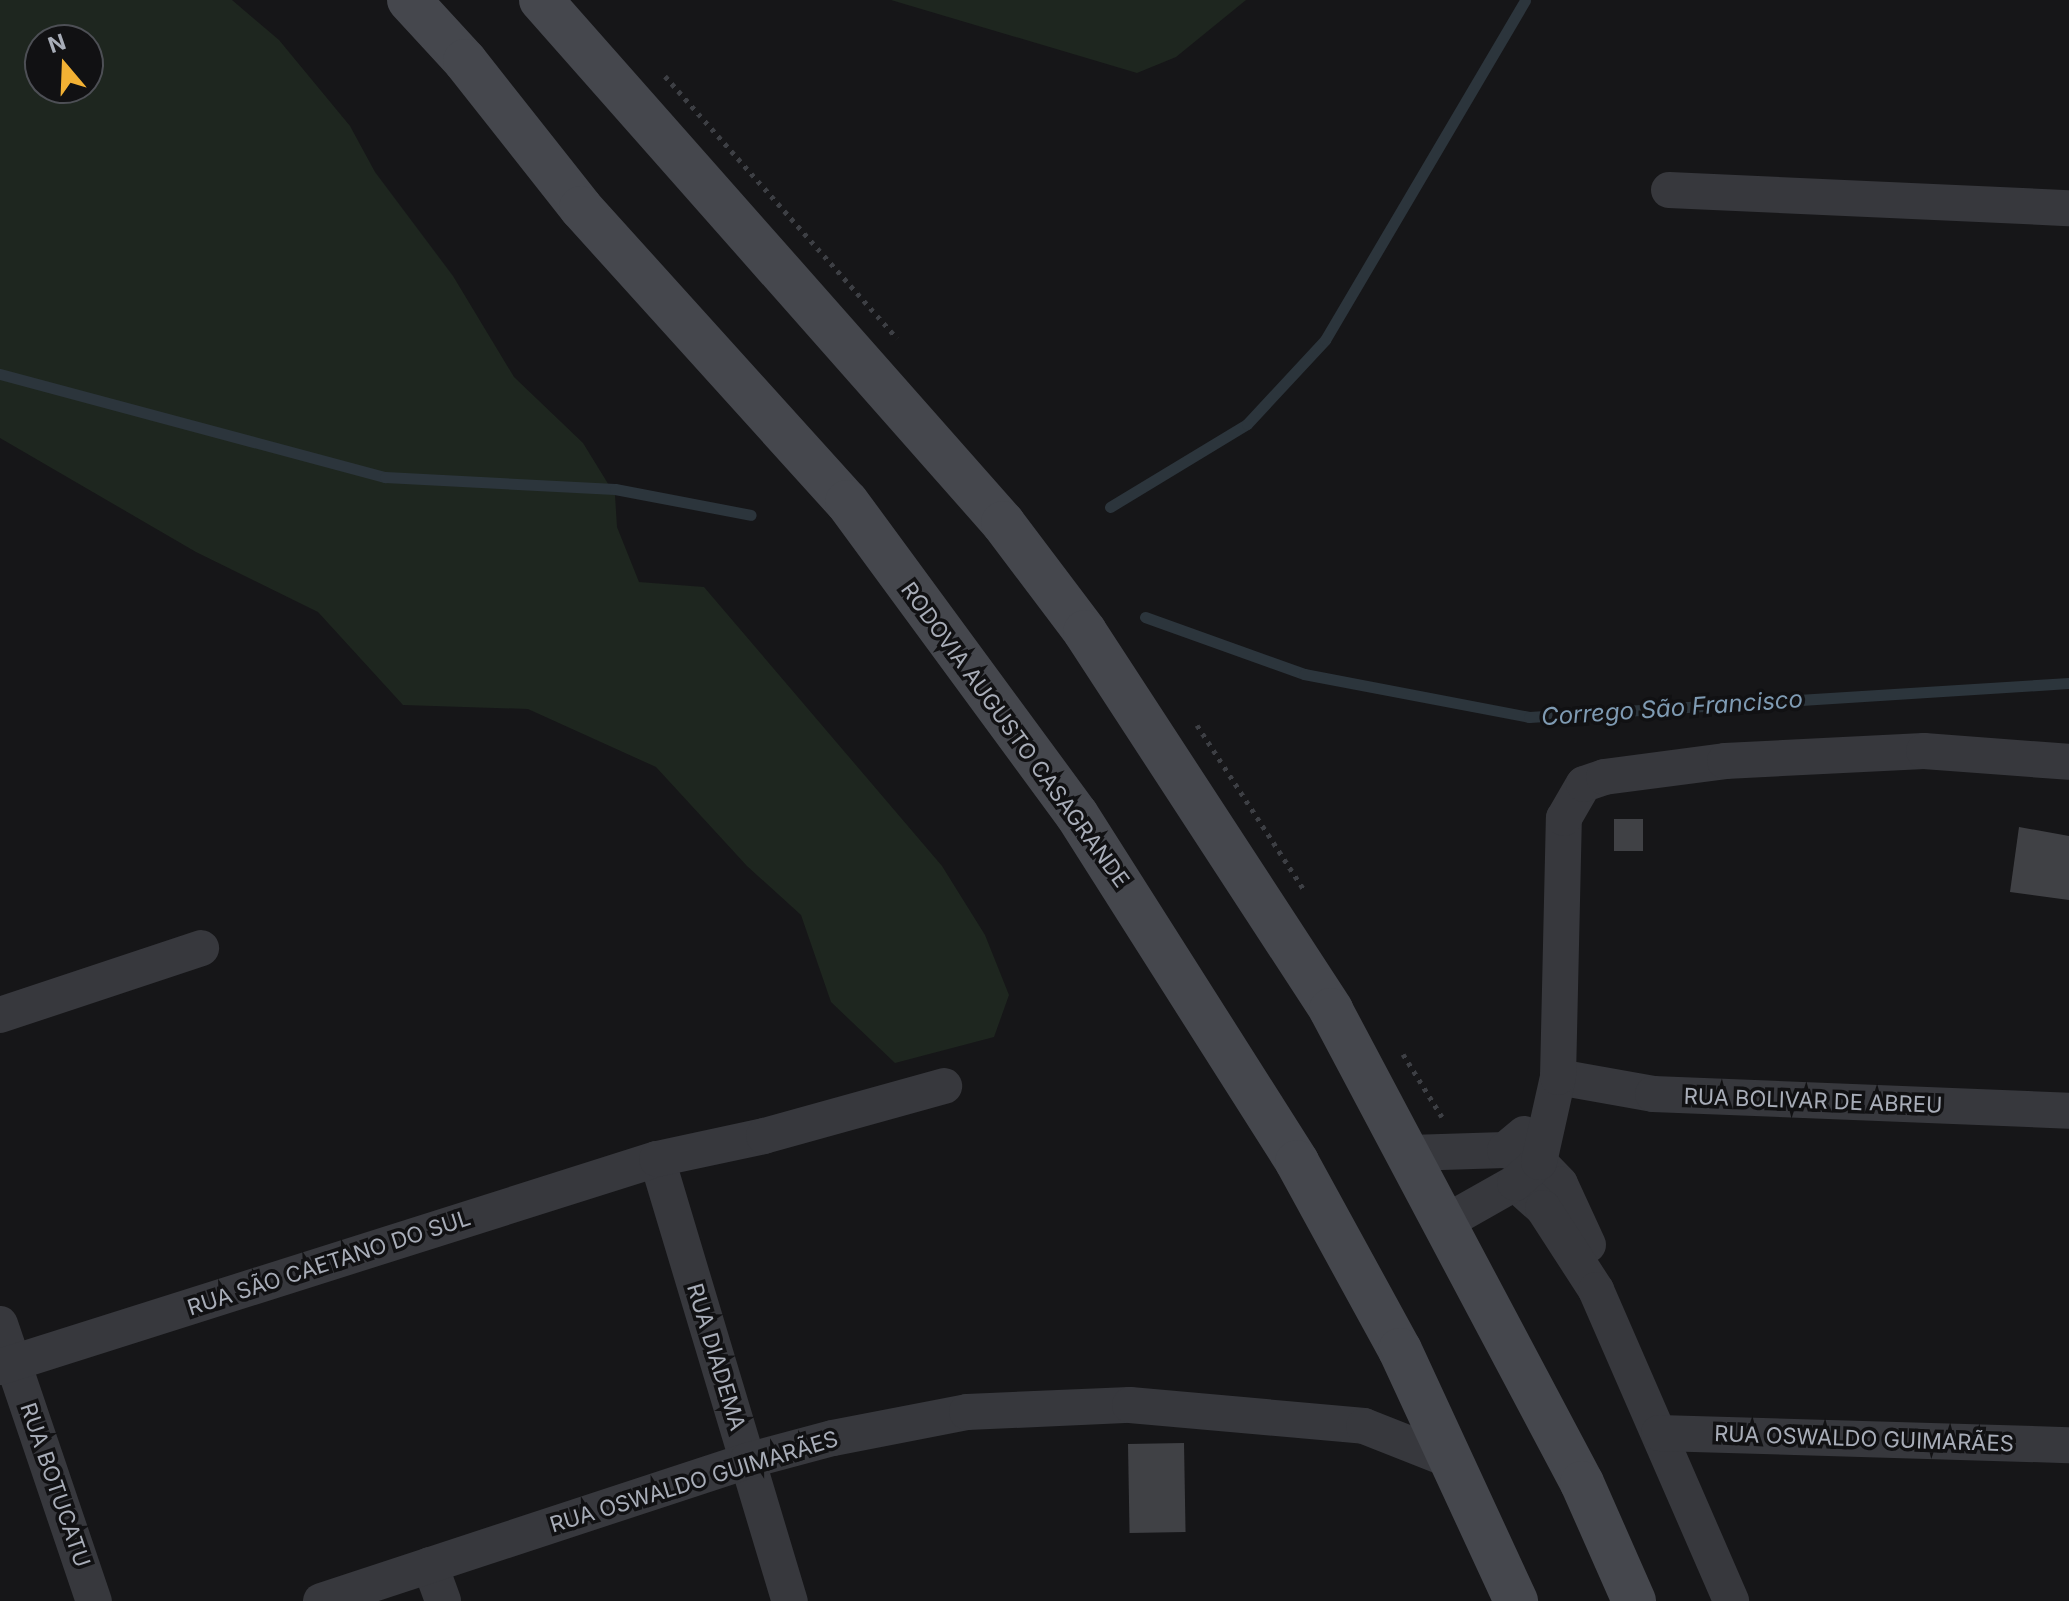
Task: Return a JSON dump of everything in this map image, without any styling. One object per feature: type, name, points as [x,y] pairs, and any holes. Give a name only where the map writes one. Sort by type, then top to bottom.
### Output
[{"type":"main road","name":"RODOVIA AUGUSTO CASAGRANDE","points":[[409,0],[465,61],[581,208],[847,502],[1068,802],[1297,1162],[1400,1350],[1516,1601]]},
{"type":"main road","points":[[541,0],[1003,523],[1085,632],[1258,891],[1410,1153],[1582,1483],[1634,1601]]},
{"type":"street","points":[[1669,190],[2069,208]]},
{"type":"street","points":[[1446,1222],[1519,1165],[1558,1082],[1564,818],[1584,784],[1604,777],[1725,761],[1924,751],[2069,762]]},
{"type":"street","points":[[0,1015],[201,948]]},
{"type":"street","name":"RUA BOLIVAR DE ABREU","points":[[1558,1082],[1653,1094],[2069,1111]]},
{"type":"street","name":"RUA SÃO CAETANO DO SUL","points":[[7,1365],[657,1159],[764,1136],[944,1086]]},
{"type":"street","points":[[1410,1153],[1519,1165]]},
{"type":"street","name":"RUA DIADEMA","points":[[657,1159],[790,1601]]},
{"type":"street","points":[[1519,1165],[1596,1290],[1731,1601]]},
{"type":"street","name":"RUA BOTUCATU","points":[[0,1324],[7,1365],[94,1601]]},
{"type":"street","name":"RUA OSWALDO GUIMARÃES","points":[[321,1601],[747,1461],[833,1438],[967,1412],[1130,1405],[1364,1426],[1453,1461]]},
{"type":"street","name":"RUA OSWALDO GUIMARÃES","points":[[1659,1433],[2069,1445]]},
{"type":"street","points":[[430,1565],[443,1601]]},
{"type":"shaded area","points":[[0,0],[232,0],[279,40],[350,126],[375,172],[453,276],[514,377],[583,443],[615,495],[617,527],[639,582],[704,587],[942,866],[985,935],[1009,995],[994,1037],[895,1063],[831,1002],[801,915],[747,866],[656,767],[528,709],[403,705],[318,612],[196,552],[0,438]]},
{"type":"shaded area","points":[[891,0],[1246,0],[1176,57],[1137,73]]},
{"type":"building","points":[[1614,819],[1643,819],[1643,851],[1614,851]]},
{"type":"building","points":[[2019,827],[2069,836],[2069,900],[2010,892]]},
{"type":"building","points":[[1184,1443],[1186,1532],[1130,1533],[1128,1444]]},
{"type":"waterway","points":[[1110,507],[1247,424],[1325,340],[1525,0]]},
{"type":"waterway","points":[[0,374],[385,477],[615,489],[751,515]]},
{"type":"waterway","name":"Corrego São Francisco","points":[[1145,617],[1304,674],[1529,717],[2069,683]]}]
